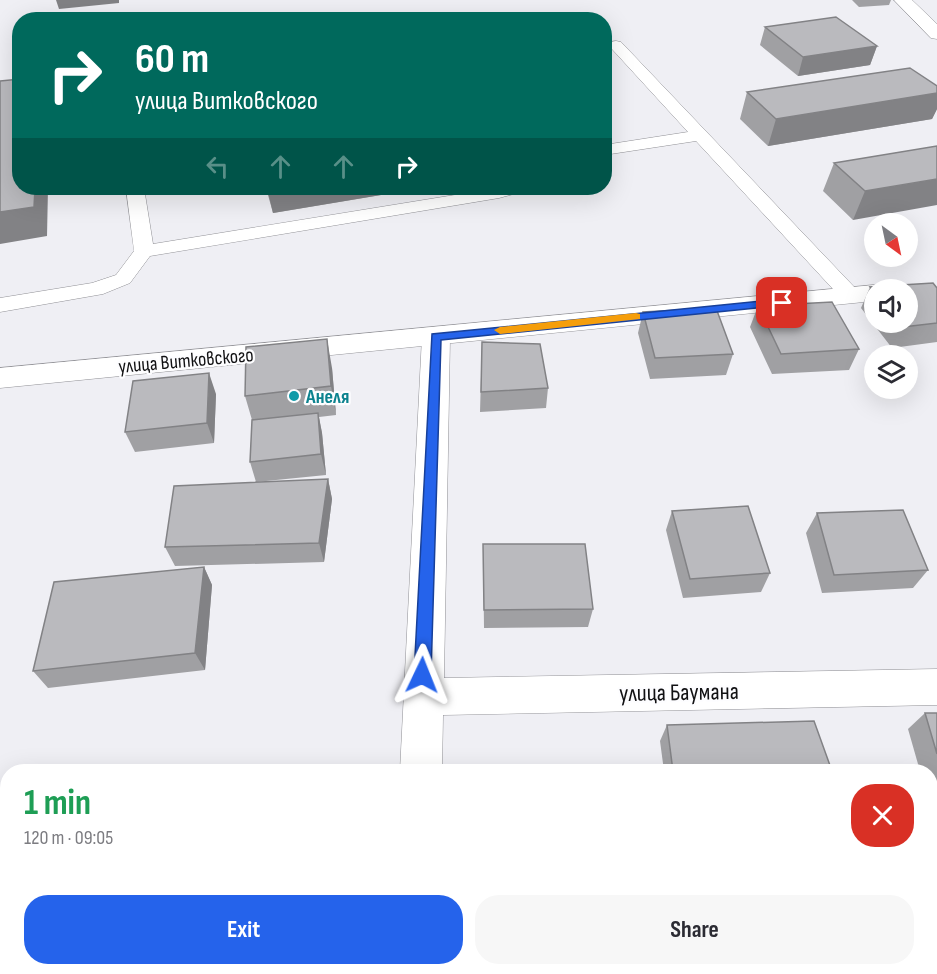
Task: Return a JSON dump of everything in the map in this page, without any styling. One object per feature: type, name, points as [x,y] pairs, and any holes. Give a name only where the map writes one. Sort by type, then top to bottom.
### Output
[{"type":"street","points":[[902,0],[937,34]]},
{"type":"street","name":"улица Витковского","points":[[0,378],[863,295]]},
{"type":"street","points":[[421,764],[436,337]]},
{"type":"street","name":"улица Баумана","points":[[422,697],[937,687]]},
{"type":"lane","points":[[615,45],[700,135],[863,295]]},
{"type":"lane","points":[[612,149],[700,135]]},
{"type":"lane","points":[[136,195],[144,251]]},
{"type":"lane","points":[[0,305],[96,289],[123,279],[144,251],[487,195]]},
{"type":"building","points":[[836,17],[877,46],[803,57],[765,27]]},
{"type":"building","points":[[910,68],[937,86],[937,93],[776,119],[747,92]]},
{"type":"building","points":[[12,80],[12,195],[35,195],[34,207],[0,212],[0,81]]},
{"type":"building","points":[[937,146],[937,179],[865,191],[834,163]]},
{"type":"building","points":[[933,283],[937,288],[937,323],[918,325],[918,284]]},
{"type":"building","points":[[832,302],[859,349],[781,354],[758,306]]},
{"type":"building","points":[[716,308],[733,354],[655,358],[643,312]]},
{"type":"building","points":[[327,339],[331,386],[245,396],[246,347]]},
{"type":"building","points":[[482,342],[540,344],[548,388],[481,392]]},
{"type":"building","points":[[209,373],[207,423],[125,432],[133,381]]},
{"type":"building","points":[[318,413],[321,454],[250,462],[252,420]]},
{"type":"building","points":[[328,479],[319,543],[165,547],[174,486]]},
{"type":"building","points":[[748,506],[770,573],[690,579],[672,511]]},
{"type":"building","points":[[903,510],[928,570],[834,575],[817,513]]},
{"type":"building","points":[[483,544],[585,544],[593,609],[484,610]]},
{"type":"building","points":[[204,567],[195,653],[33,671],[54,582]]},
{"type":"building","points":[[925,713],[937,713],[937,754]]},
{"type":"building","points":[[814,721],[829,764],[672,764],[667,725]]},
{"type":"slow traffic","points":[[500,330],[636,317]]},
{"type":"place","name":"Анеля","points":[[294,396]]},
{"type":"route","points":[[422,675],[436,337],[782,303]]}]
